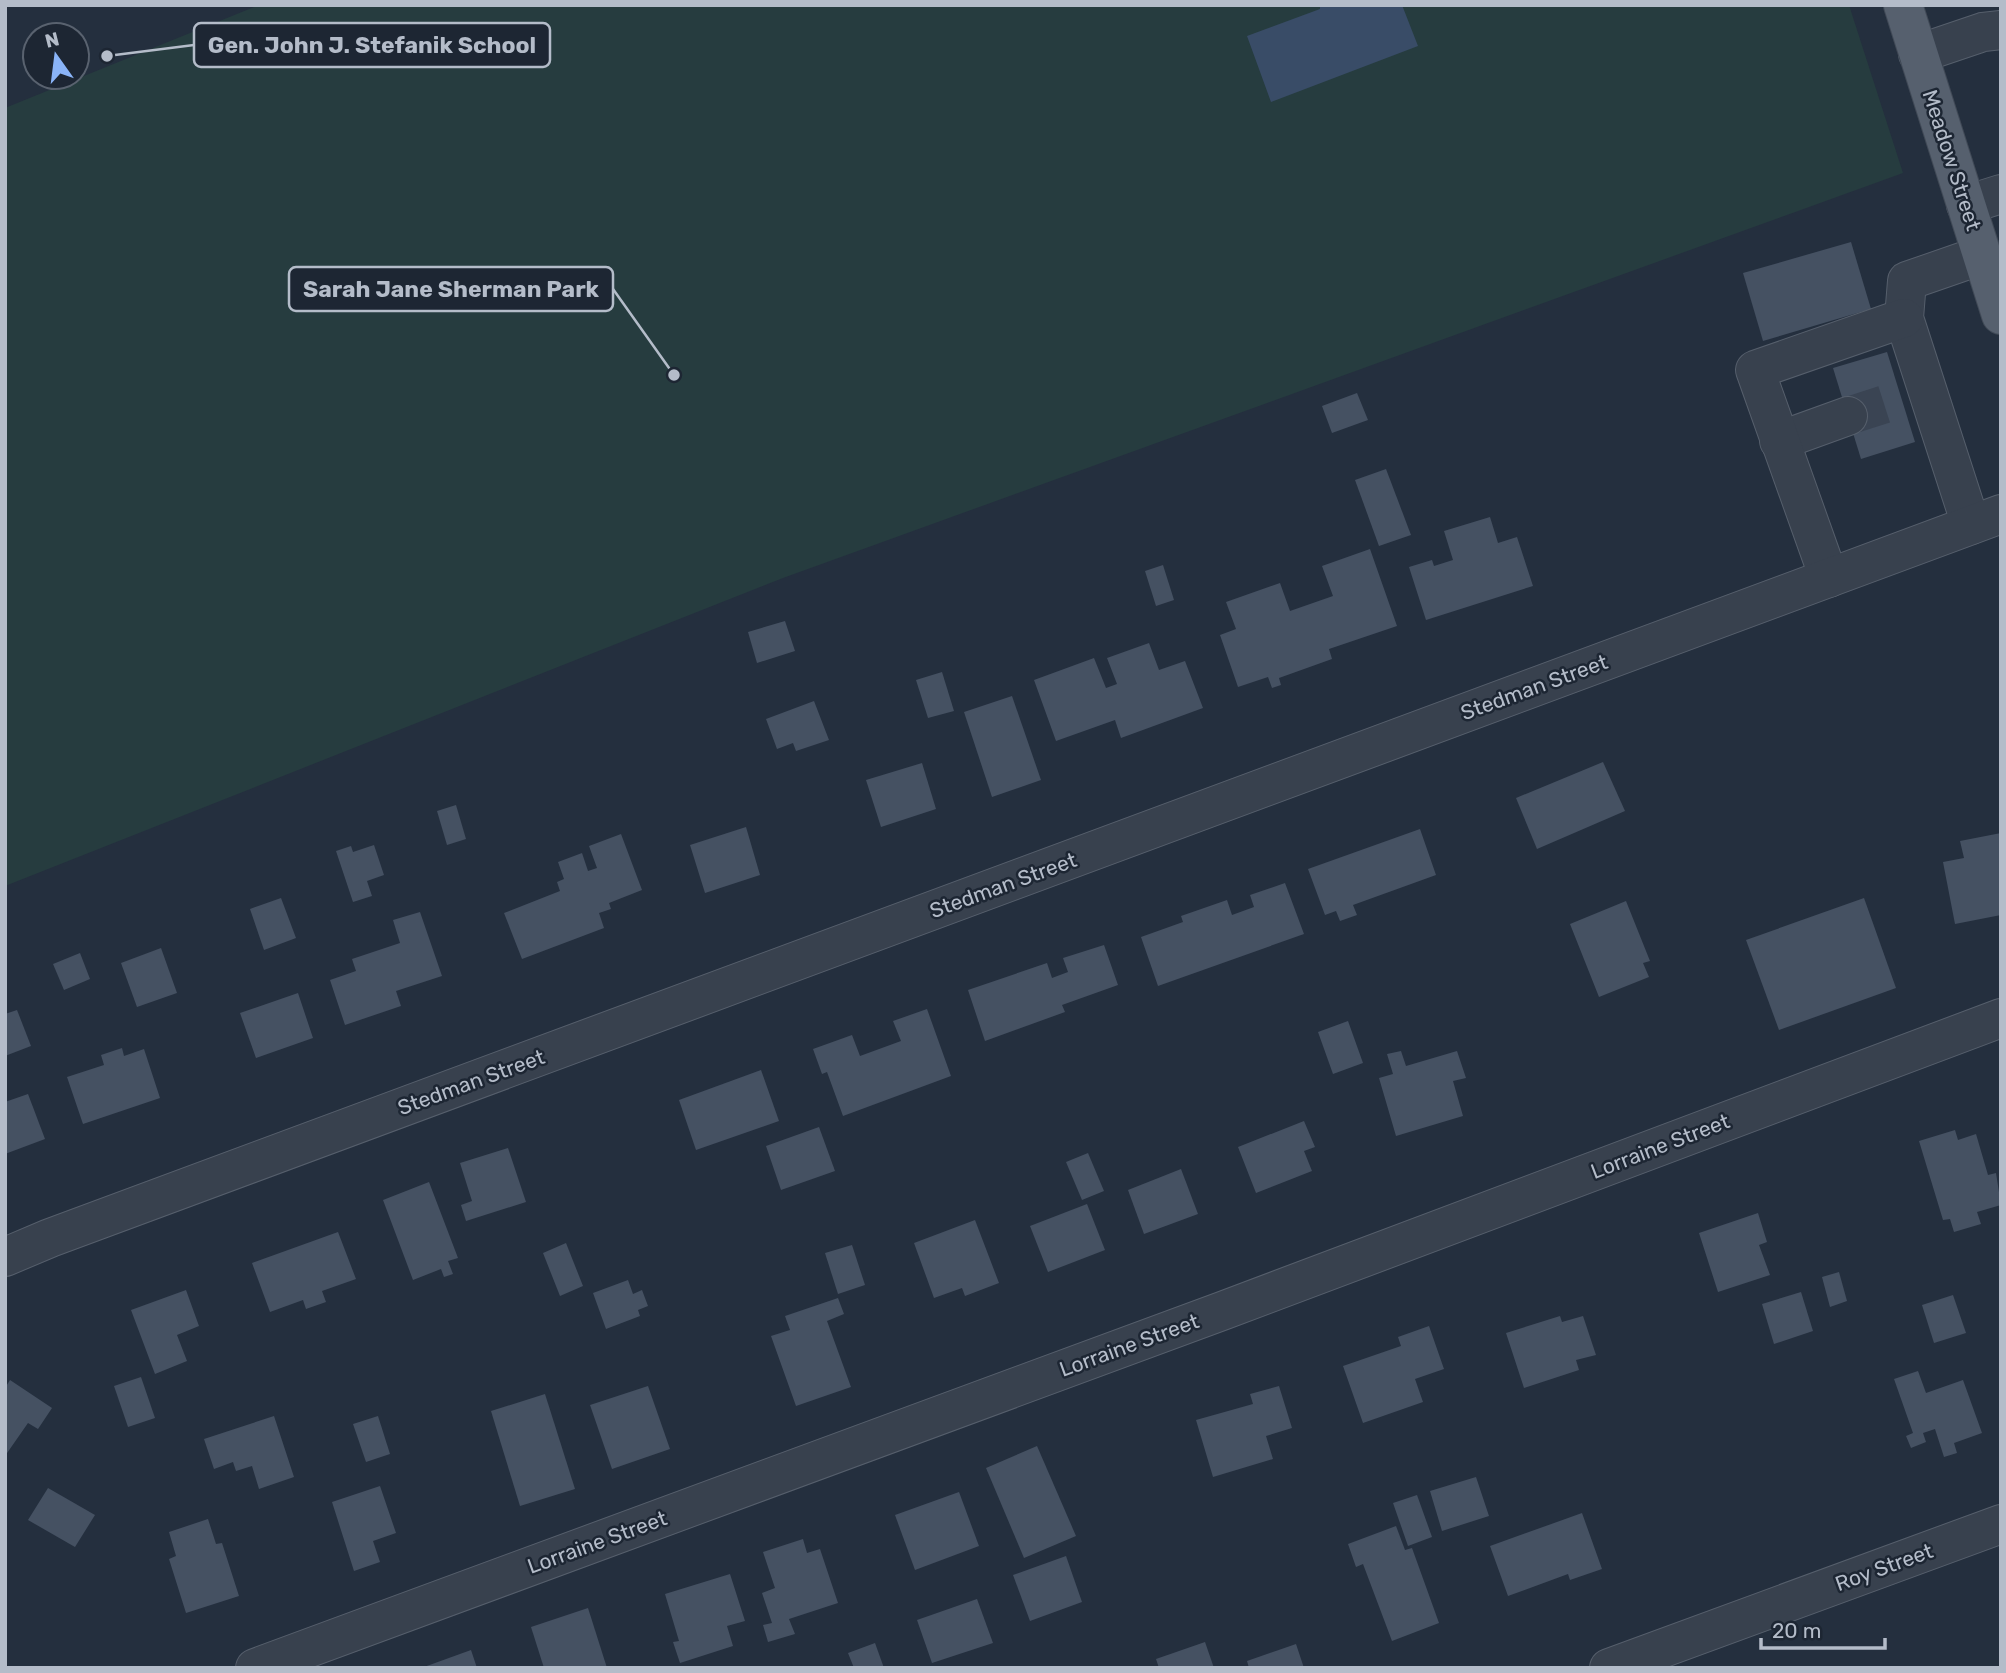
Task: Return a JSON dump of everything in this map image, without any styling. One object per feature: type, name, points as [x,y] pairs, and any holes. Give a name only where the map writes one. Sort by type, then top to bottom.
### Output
[{"type":"main road","name":"Meadow Street","points":[[1903,5],[1918,54],[1983,200],[1982,255],[2001,316]]},
{"type":"street","points":[[1918,54],[2000,29]]},
{"type":"street","points":[[1982,255],[1907,281],[1904,318],[1914,394],[1986,519]]},
{"type":"street","points":[[1829,578],[1755,370],[1904,318]]},
{"type":"street","points":[[1779,440],[1849,416]]},
{"type":"street","name":"Stedman Street","points":[[5,1257],[1986,519]]},
{"type":"street","name":"Lorraine Street","points":[[255,1668],[1222,1311],[2001,1018]]},
{"type":"street","name":"Roy Street","points":[[1609,1668],[2001,1524]]},
{"type":"green space","points":[[259,5],[1849,5],[1903,173],[783,578],[5,886],[5,108],[47,91],[91,91],[91,73]]},
{"type":"water","points":[[1320,5],[1402,5],[1418,46],[1271,102],[1247,36],[1320,9]]},
{"type":"building","points":[[1851,242],[1871,309],[1763,341],[1743,273]]},
{"type":"building","points":[[1887,352],[1915,442],[1861,459],[1833,368]]},
{"type":"building","points":[[1357,393],[1368,420],[1332,433],[1322,406]]},
{"type":"building","points":[[1386,469],[1411,535],[1379,546],[1355,480]]},
{"type":"building","points":[[1490,517],[1498,543],[1517,537],[1533,586],[1426,620],[1409,567],[1432,560],[1434,566],[1453,560],[1444,531]]},
{"type":"building","points":[[1370,549],[1397,626],[1329,649],[1332,659],[1279,678],[1281,685],[1272,688],[1268,677],[1238,687],[1220,635],[1236,629],[1226,602],[1280,583],[1290,611],[1333,596],[1322,566]]},
{"type":"building","points":[[1163,565],[1174,600],[1156,606],[1145,571]]},
{"type":"building","points":[[785,621],[795,651],[757,663],[748,632]]},
{"type":"building","points":[[1149,643],[1159,670],[1185,661],[1203,708],[1121,738],[1115,720],[1056,741],[1034,680],[1094,658],[1106,688],[1117,684],[1107,658]]},
{"type":"building","points":[[942,672],[954,711],[928,718],[916,680]]},
{"type":"building","points":[[1012,696],[1041,780],[992,797],[964,712]]},
{"type":"building","points":[[814,701],[829,740],[796,751],[793,743],[777,749],[766,719]]},
{"type":"building","points":[[1603,762],[1625,811],[1537,849],[1516,798]]},
{"type":"building","points":[[922,763],[936,809],[881,827],[866,780]]},
{"type":"building","points":[[456,805],[466,839],[447,845],[437,811]]},
{"type":"building","points":[[746,827],[760,875],[705,893],[690,845]]},
{"type":"building","points":[[1420,829],[1436,875],[1353,905],[1357,915],[1340,921],[1336,911],[1325,915],[1308,869]]},
{"type":"building","points":[[2001,833],[2001,915],[1955,924],[1943,862],[1964,858],[1960,841]]},
{"type":"building","points":[[621,834],[642,890],[609,903],[611,909],[599,913],[604,928],[522,959],[504,913],[560,891],[557,882],[564,879],[558,862],[582,853],[588,871],[597,868],[589,846]]},
{"type":"building","points":[[374,845],[384,875],[367,881],[372,896],[353,902],[336,851],[351,846],[353,852]]},
{"type":"building","points":[[1285,883],[1304,934],[1158,986],[1141,937],[1183,922],[1181,916],[1227,900],[1232,915],[1254,907],[1250,895]]},
{"type":"building","points":[[281,898],[296,938],[264,950],[250,909]]},
{"type":"building","points":[[1864,898],[1896,988],[1779,1030],[1746,940]]},
{"type":"building","points":[[1626,901],[1650,961],[1643,963],[1649,977],[1599,997],[1570,924]]},
{"type":"building","points":[[420,912],[442,976],[396,991],[401,1006],[345,1025],[330,980],[356,971],[352,959],[400,943],[393,920]]},
{"type":"building","points":[[1104,945],[1118,985],[1062,1005],[1065,1012],[985,1041],[968,990],[1047,963],[1052,978],[1068,972],[1063,958]]},
{"type":"building","points":[[161,948],[177,993],[137,1007],[121,963]]},
{"type":"building","points":[[80,953],[90,979],[64,990],[53,964]]},
{"type":"building","points":[[298,993],[313,1038],[256,1058],[240,1013]]},
{"type":"building","points":[[927,1009],[951,1076],[843,1116],[827,1072],[822,1074],[813,1049],[852,1035],[860,1056],[901,1041],[893,1021]]},
{"type":"building","points":[[17,1010],[31,1046],[5,1056],[5,1014]]},
{"type":"building","points":[[1348,1021],[1363,1063],[1333,1074],[1318,1032]]},
{"type":"building","points":[[122,1048],[124,1056],[144,1049],[160,1098],[83,1124],[67,1077],[104,1065],[101,1055]]},
{"type":"building","points":[[1401,1051],[1406,1066],[1457,1051],[1466,1078],[1453,1081],[1463,1116],[1396,1136],[1379,1078],[1393,1074],[1387,1054]]},
{"type":"building","points":[[761,1070],[779,1121],[696,1150],[679,1100]]},
{"type":"building","points":[[28,1094],[45,1139],[5,1154],[5,1102]]},
{"type":"building","points":[[1304,1121],[1315,1147],[1304,1151],[1312,1171],[1256,1193],[1238,1147]]},
{"type":"building","points":[[819,1127],[835,1171],[781,1190],[766,1146]]},
{"type":"building","points":[[1955,1130],[1958,1140],[1976,1134],[1988,1175],[1996,1173],[2001,1205],[1977,1212],[1981,1224],[1954,1232],[1950,1219],[1943,1220],[1919,1141]]},
{"type":"building","points":[[508,1148],[526,1202],[466,1221],[461,1205],[472,1201],[460,1163]]},
{"type":"building","points":[[1088,1153],[1104,1191],[1082,1200],[1066,1162]]},
{"type":"building","points":[[1181,1169],[1198,1214],[1144,1234],[1128,1190]]},
{"type":"building","points":[[429,1182],[458,1258],[448,1261],[453,1274],[444,1277],[441,1269],[413,1280],[383,1200]]},
{"type":"building","points":[[1087,1204],[1105,1250],[1048,1272],[1030,1226]]},
{"type":"building","points":[[1758,1213],[1767,1242],[1759,1245],[1770,1275],[1718,1292],[1699,1233]]},
{"type":"building","points":[[975,1220],[999,1283],[965,1296],[962,1288],[934,1298],[914,1243]]},
{"type":"building","points":[[338,1232],[356,1279],[322,1291],[326,1302],[306,1309],[303,1300],[270,1312],[252,1263]]},
{"type":"building","points":[[566,1243],[583,1286],[560,1296],[543,1253]]},
{"type":"building","points":[[852,1245],[865,1285],[838,1294],[825,1253]]},
{"type":"building","points":[[1839,1272],[1847,1301],[1830,1307],[1822,1277]]},
{"type":"building","points":[[628,1280],[633,1294],[642,1290],[648,1306],[638,1310],[640,1316],[606,1329],[593,1293]]},
{"type":"building","points":[[186,1290],[199,1326],[177,1335],[187,1361],[155,1374],[131,1310]]},
{"type":"building","points":[[1801,1292],[1813,1331],[1774,1344],[1762,1304]]},
{"type":"building","points":[[1953,1295],[1966,1333],[1934,1343],[1922,1305]]},
{"type":"building","points":[[838,1298],[844,1314],[827,1321],[851,1387],[796,1406],[771,1336],[790,1330],[785,1316]]},
{"type":"building","points":[[1560,1316],[1562,1322],[1583,1316],[1596,1355],[1576,1360],[1579,1370],[1524,1388],[1506,1333]]},
{"type":"building","points":[[1429,1326],[1444,1369],[1415,1379],[1423,1402],[1363,1423],[1343,1366],[1401,1346],[1398,1337]]},
{"type":"building","points":[[1918,1371],[1926,1393],[1963,1380],[1982,1433],[1954,1443],[1957,1453],[1944,1457],[1935,1429],[1923,1433],[1926,1442],[1911,1448],[1906,1436],[1913,1433],[1894,1379]]},
{"type":"building","points":[[141,1377],[155,1418],[128,1427],[114,1386]]},
{"type":"building","points":[[10,1380],[52,1408],[38,1429],[28,1423],[5,1456],[5,1388]]},
{"type":"building","points":[[648,1386],[670,1449],[612,1469],[590,1405]]},
{"type":"building","points":[[1279,1386],[1292,1428],[1266,1436],[1273,1459],[1213,1477],[1196,1420],[1253,1404],[1250,1394]]},
{"type":"building","points":[[545,1394],[575,1489],[520,1506],[491,1411]]},
{"type":"building","points":[[274,1416],[294,1477],[259,1489],[252,1466],[236,1471],[233,1462],[214,1469],[204,1439]]},
{"type":"building","points":[[378,1416],[390,1454],[366,1462],[353,1424]]},
{"type":"building","points":[[1037,1446],[1076,1536],[1024,1558],[986,1468]]},
{"type":"building","points":[[1476,1477],[1489,1516],[1442,1531],[1430,1491]]},
{"type":"building","points":[[380,1486],[396,1533],[373,1541],[380,1562],[354,1571],[332,1502]]},
{"type":"building","points":[[48,1488],[95,1515],[75,1547],[28,1520]]},
{"type":"building","points":[[959,1492],[979,1546],[915,1570],[895,1515]]},
{"type":"building","points":[[1417,1495],[1432,1537],[1408,1546],[1393,1503]]},
{"type":"building","points":[[1582,1513],[1602,1569],[1570,1580],[1568,1574],[1508,1596],[1490,1546]]},
{"type":"building","points":[[208,1519],[216,1544],[222,1543],[239,1596],[186,1613],[169,1559],[176,1556],[169,1532]]},
{"type":"building","points":[[1396,1526],[1405,1550],[1412,1548],[1439,1623],[1392,1641],[1363,1564],[1356,1567],[1348,1544]]},
{"type":"building","points":[[803,1539],[807,1553],[820,1549],[838,1603],[789,1619],[795,1634],[768,1642],[763,1625],[772,1623],[762,1593],[775,1588],[763,1552]]},
{"type":"building","points":[[1066,1556],[1082,1602],[1030,1621],[1013,1575]]},
{"type":"building","points":[[730,1574],[745,1621],[727,1626],[733,1646],[680,1663],[673,1642],[679,1641],[665,1594]]},
{"type":"building","points":[[977,1599],[993,1643],[932,1663],[917,1620]]},
{"type":"building","points":[[588,1608],[607,1668],[544,1668],[531,1627]]},
{"type":"building","points":[[1205,1642],[1214,1668],[1159,1668],[1156,1659]]},
{"type":"building","points":[[875,1643],[884,1668],[854,1668],[848,1653]]},
{"type":"building","points":[[1296,1644],[1304,1668],[1249,1668],[1247,1661]]},
{"type":"building","points":[[471,1650],[477,1668],[424,1668],[424,1667]]},
{"type":"tunnel","points":[[1848,416],[1901,399]]},
{"type":"place","name":"Gen. John J. Stefanik School","points":[[107,56]]},
{"type":"place","name":"Sarah Jane Sherman Park","points":[[674,375]]}]
